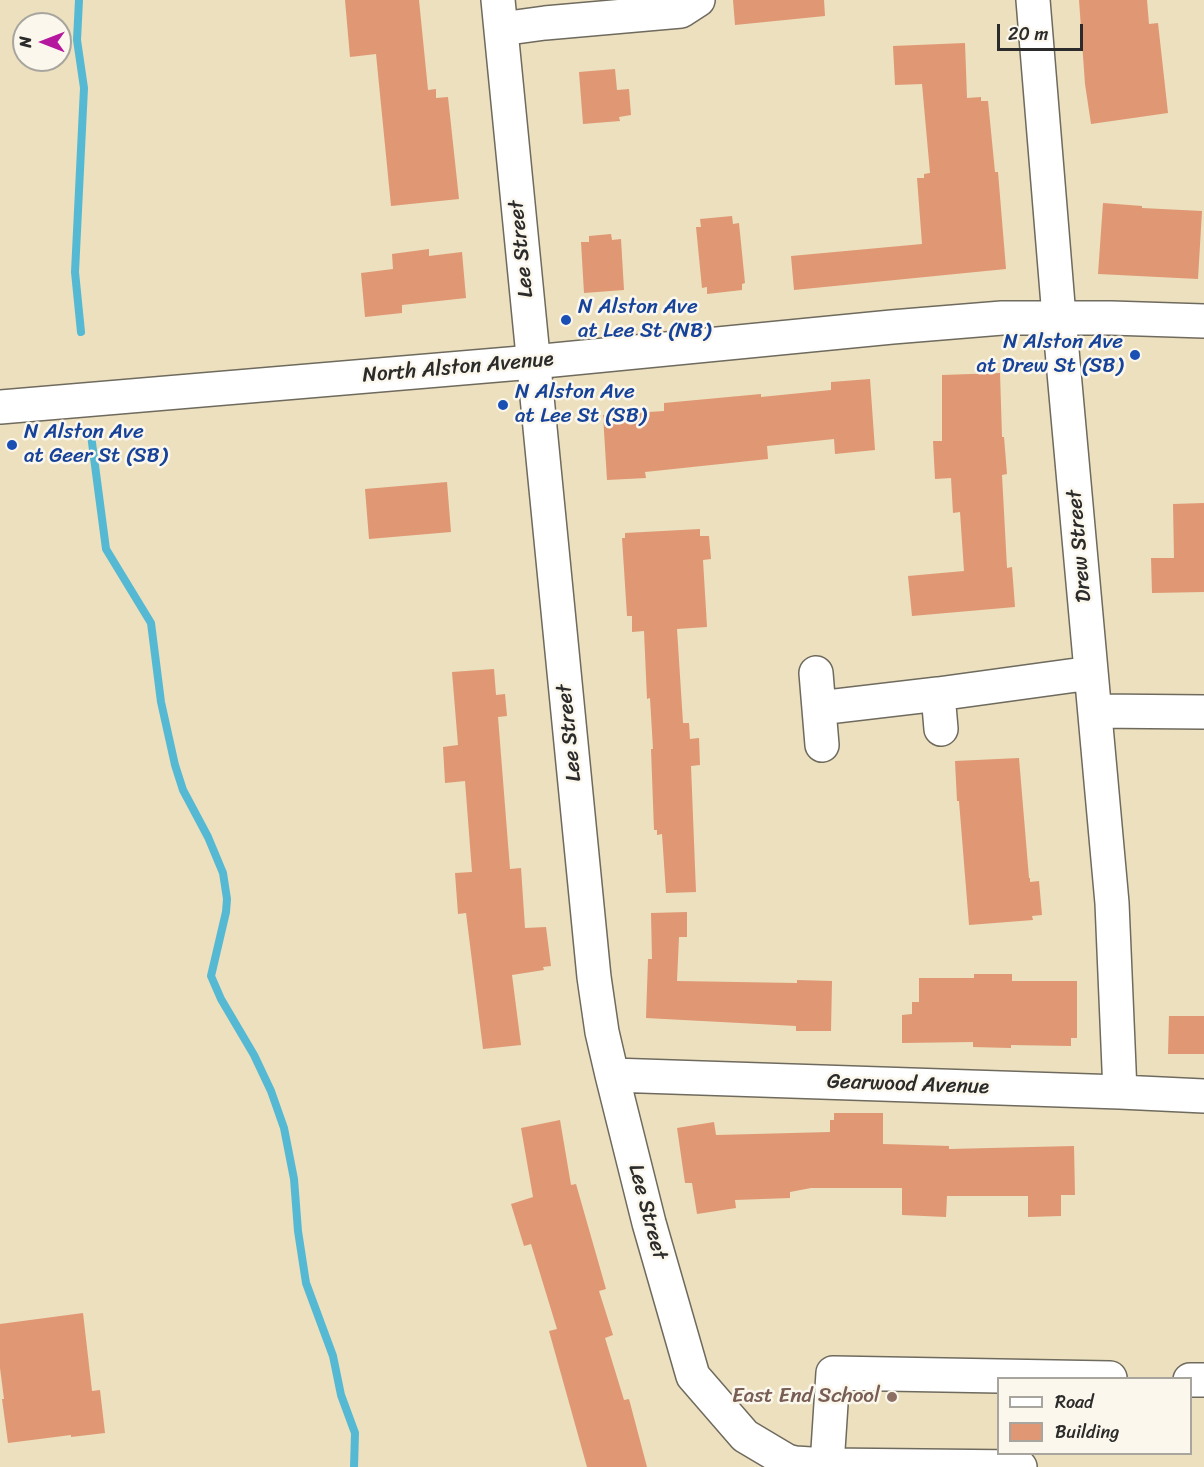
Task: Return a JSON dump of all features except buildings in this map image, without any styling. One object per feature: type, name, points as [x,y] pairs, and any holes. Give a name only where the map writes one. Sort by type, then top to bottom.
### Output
[{"type":"street","points":[[499,14],[545,22],[681,11],[698,0]]},
{"type":"street","name":"Drew Street","points":[[1033,0],[1059,317],[1113,903],[1120,1092]]},
{"type":"street","name":"Lee Street","points":[[499,14],[594,977],[602,1032],[612,1076],[649,1223],[693,1376],[745,1436],[787,1461],[827,1466],[1020,1467]]},
{"type":"street","name":"North Alston Avenue","points":[[0,407],[533,362],[1002,318],[1059,317],[1204,321]]},
{"type":"street","points":[[816,673],[822,745]]},
{"type":"street","points":[[819,708],[1091,673]]},
{"type":"street","points":[[938,694],[941,729]]},
{"type":"street","points":[[1095,711],[1204,712]]},
{"type":"street","name":"Gearwood Avenue","points":[[612,1076],[1204,1096]]},
{"type":"street","points":[[827,1466],[833,1373],[1055,1377]]},
{"type":"waterway","points":[[79,0],[77,40],[84,88],[75,272],[81,332]]},
{"type":"waterway","points":[[91,435],[106,549],[151,623],[161,702],[175,765],[183,790],[208,837],[223,873],[227,899],[226,912],[211,976],[221,999],[254,1055],[271,1091],[284,1128],[294,1179],[298,1231],[306,1283],[333,1356],[341,1395],[355,1433],[354,1467]]},
{"type":"place","name":"N Alston Ave at Lee St (NB)","points":[[566,320]]},
{"type":"place","name":"N Alston Ave at Drew St (SB)","points":[[1135,355]]},
{"type":"place","name":"N Alston Ave at Lee St (SB)","points":[[503,405]]},
{"type":"place","name":"N Alston Ave at Geer St (SB)","points":[[12,445]]},
{"type":"place","name":"East End School","points":[[892,1397]]}]
